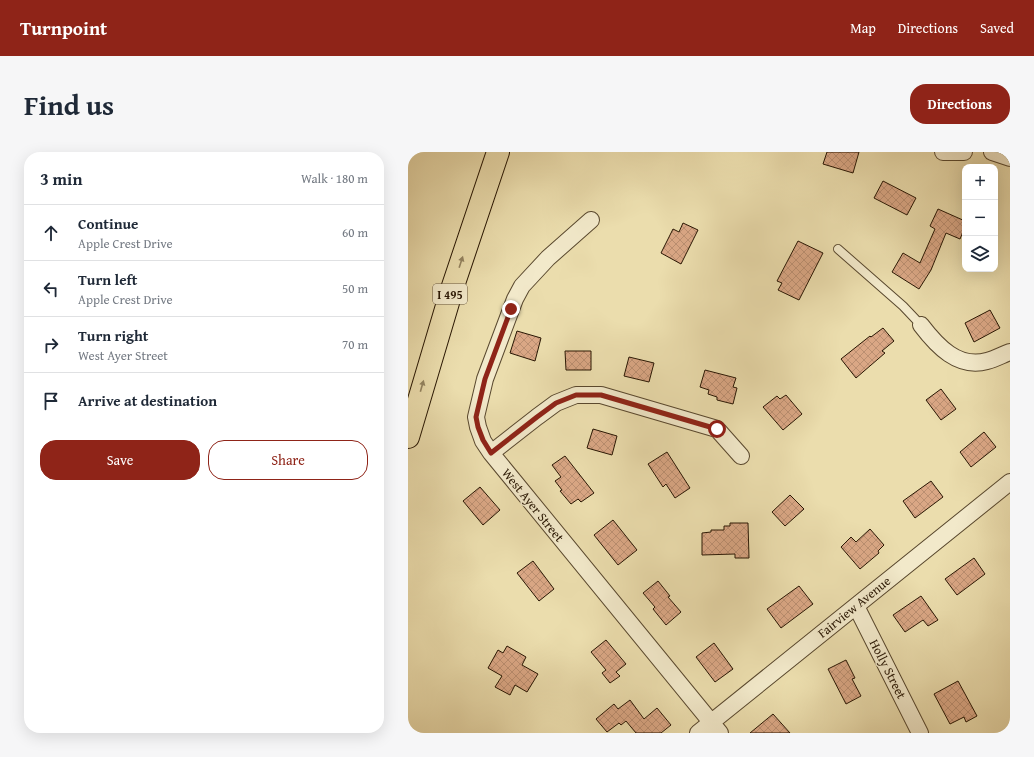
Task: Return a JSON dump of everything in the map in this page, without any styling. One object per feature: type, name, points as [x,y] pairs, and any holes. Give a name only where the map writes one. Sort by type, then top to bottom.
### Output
[{"type":"highway","name":"I 495","points":[[408,437],[452,289],[498,152]]},
{"type":"street","points":[[943,152],[964,152]]},
{"type":"street","points":[[992,152],[1010,158]]},
{"type":"street","name":"West Ayer Street","points":[[591,220],[548,258],[522,286],[515,299],[485,379],[476,417],[478,427],[483,440],[491,453],[715,728]]},
{"type":"street","points":[[921,325],[930,338],[951,356],[961,361],[971,363],[986,362],[1010,352]]},
{"type":"street","points":[[491,453],[556,403],[576,395],[601,395],[717,429],[741,456]]},
{"type":"street","name":"Fairview Avenue","points":[[698,733],[715,728],[856,606],[1010,482]]},
{"type":"street","name":"Holly Street","points":[[856,606],[920,733]]},
{"type":"lane","points":[[838,249],[903,306],[921,325]]},
{"type":"building","points":[[827,152],[859,152],[853,173],[823,164]]},
{"type":"building","points":[[883,181],[916,198],[907,215],[874,198]]},
{"type":"building","points":[[938,209],[962,220],[962,234],[960,239],[946,233],[931,270],[919,289],[892,272],[903,253],[920,263],[935,229],[930,226]]},
{"type":"building","points":[[683,223],[698,230],[681,264],[661,253],[673,229],[679,232]]},
{"type":"building","points":[[798,241],[823,253],[799,300],[778,290],[782,283],[777,281]]},
{"type":"building","points":[[990,310],[1000,328],[974,342],[965,323]]},
{"type":"building","points":[[883,328],[894,341],[882,351],[885,353],[856,378],[841,359],[870,336],[871,337]]},
{"type":"building","points":[[517,331],[541,338],[535,361],[510,353]]},
{"type":"building","points":[[565,351],[591,351],[591,370],[566,370]]},
{"type":"building","points":[[629,357],[654,363],[649,382],[624,376]]},
{"type":"building","points":[[705,370],[736,378],[733,387],[737,388],[733,404],[717,400],[717,397],[708,394],[709,390],[700,387]]},
{"type":"building","points":[[941,389],[956,409],[941,420],[926,400]]},
{"type":"building","points":[[786,395],[802,414],[783,430],[763,407],[777,396],[780,399]]},
{"type":"building","points":[[593,429],[617,436],[612,455],[587,448]]},
{"type":"building","points":[[984,432],[996,447],[971,467],[960,452]]},
{"type":"building","points":[[667,452],[690,488],[675,498],[666,484],[663,487],[648,464]]},
{"type":"building","points":[[565,456],[594,493],[581,502],[578,499],[571,504],[560,491],[562,490],[555,481],[561,477],[552,465]]},
{"type":"building","points":[[931,481],[943,497],[915,518],[903,501]]},
{"type":"building","points":[[480,487],[500,510],[483,525],[463,501]]},
{"type":"building","points":[[790,495],[804,509],[785,526],[772,512]]},
{"type":"building","points":[[613,520],[637,550],[618,565],[594,535]]},
{"type":"building","points":[[730,523],[748,523],[749,558],[735,558],[735,554],[702,555],[702,533],[711,532],[711,530],[724,530],[724,526],[730,526]]},
{"type":"building","points":[[870,529],[884,545],[878,551],[879,553],[860,569],[841,547],[851,537],[856,542]]},
{"type":"building","points":[[974,558],[985,574],[957,595],[945,579]]},
{"type":"building","points":[[533,561],[554,589],[539,601],[517,573]]},
{"type":"building","points":[[658,581],[670,596],[668,597],[681,612],[666,625],[653,609],[655,607],[643,593]]},
{"type":"building","points":[[799,586],[813,604],[781,628],[767,609]]},
{"type":"building","points":[[921,596],[938,620],[928,626],[923,620],[905,632],[893,615]]},
{"type":"building","points":[[606,640],[626,664],[616,672],[620,676],[610,683],[602,673],[606,670],[591,652]]},
{"type":"building","points":[[714,643],[733,669],[715,682],[696,657]]},
{"type":"building","points":[[507,646],[526,657],[522,665],[538,674],[527,692],[515,685],[510,695],[495,687],[502,676],[488,668],[498,650],[503,653]]},
{"type":"building","points":[[846,660],[855,678],[852,679],[861,696],[846,704],[828,669]]},
{"type":"building","points":[[958,681],[977,716],[966,722],[964,717],[950,724],[934,694]]},
{"type":"building","points":[[630,700],[644,719],[657,708],[671,725],[661,733],[636,733],[626,721],[621,725],[619,723],[607,732],[596,719],[614,704],[618,709]]},
{"type":"building","points":[[773,714],[790,733],[750,733]]},
{"type":"route","points":[[511,309],[493,354],[477,408],[476,417],[478,427],[483,440],[491,453],[556,403],[576,395],[601,395],[717,429]]}]
